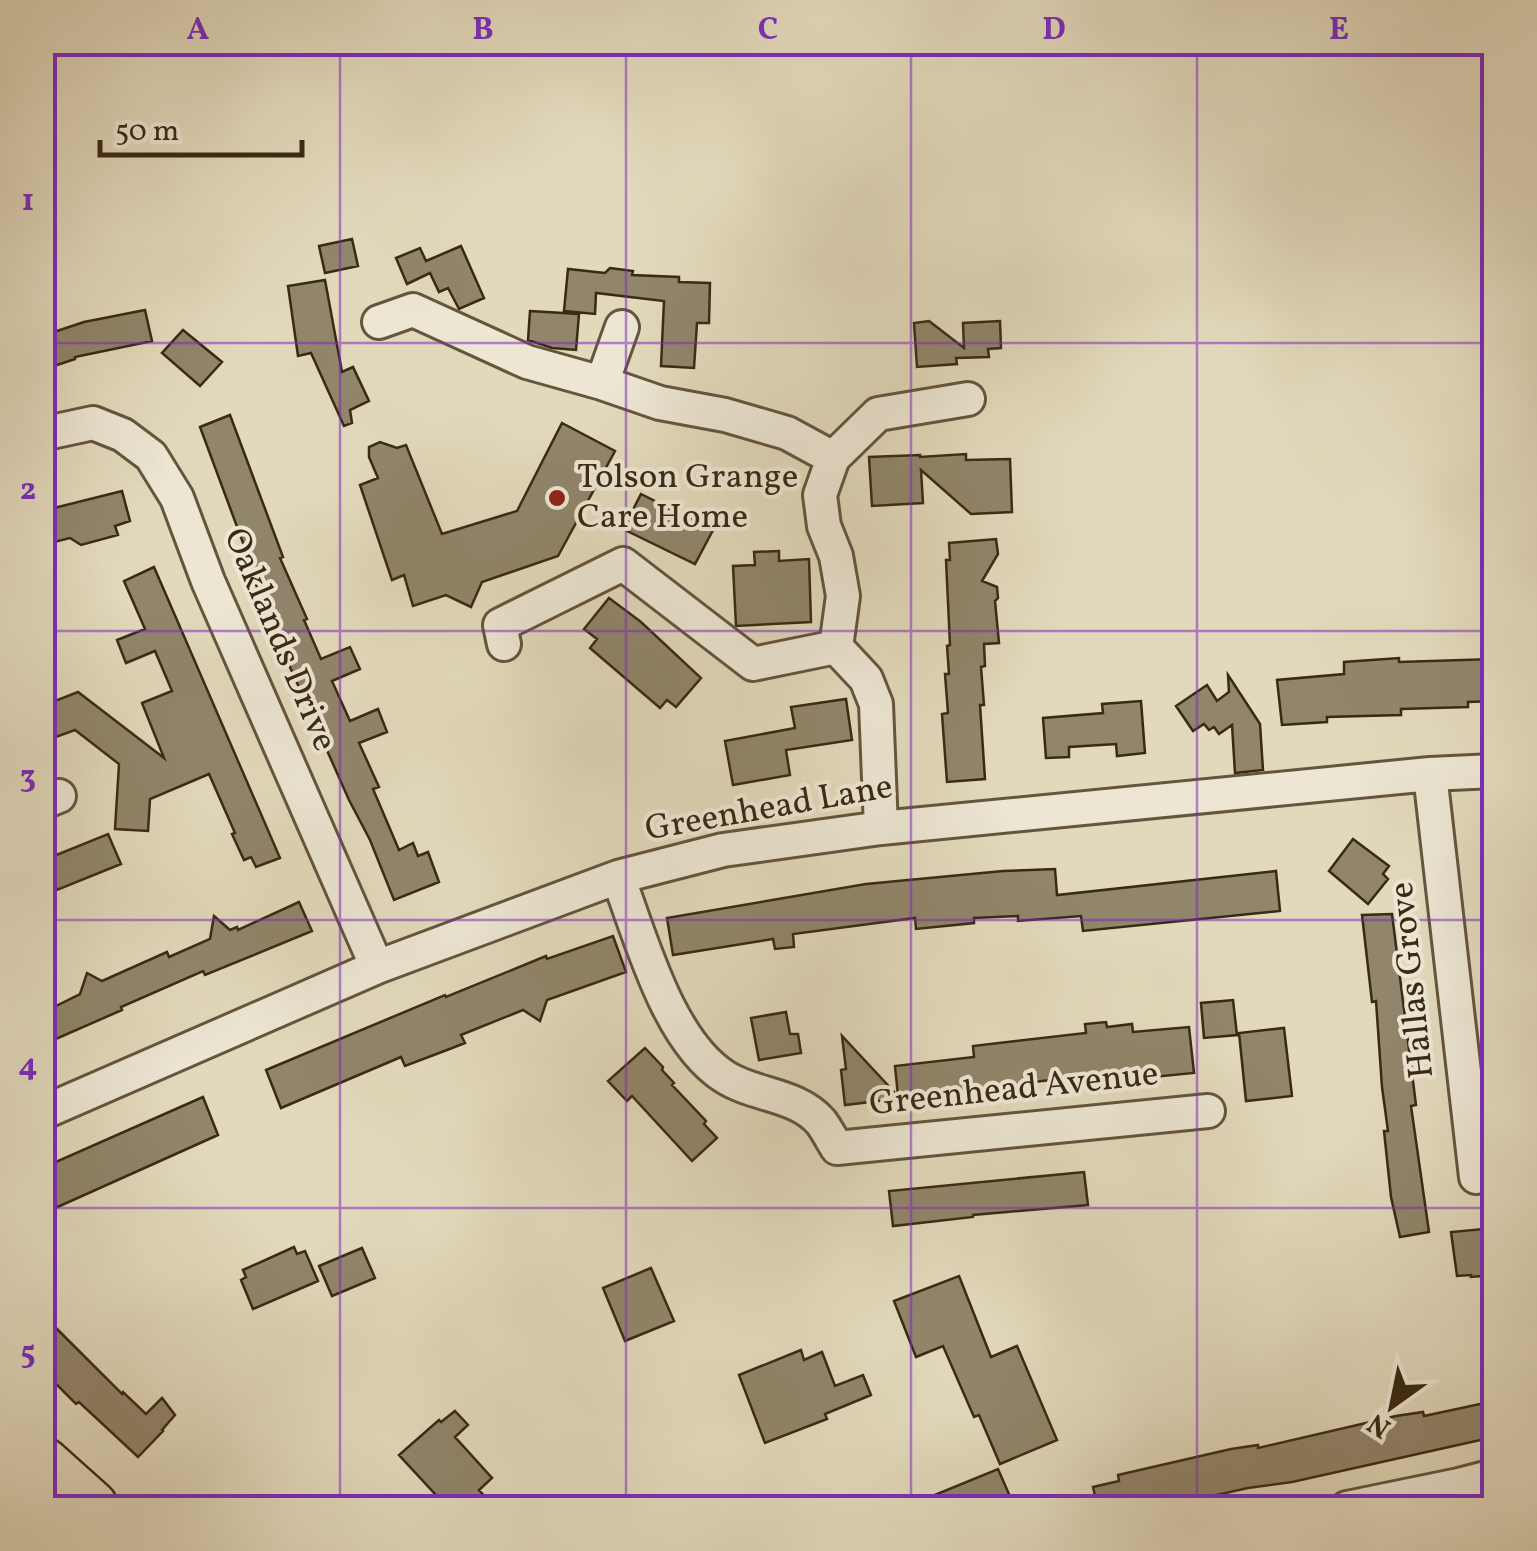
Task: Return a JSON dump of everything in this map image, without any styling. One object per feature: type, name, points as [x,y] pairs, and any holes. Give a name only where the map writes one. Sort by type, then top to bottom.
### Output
[{"type":"highway","points":[[42,1465],[90,1508]]},
{"type":"street","points":[[380,322],[413,310],[527,362],[660,403],[725,415],[787,433],[833,458]]},
{"type":"street","points":[[602,383],[622,327]]},
{"type":"street","points":[[836,646],[843,596],[836,556],[824,526],[820,494],[833,458],[878,414],[968,399]]},
{"type":"street","name":"Oaklands Drive","points":[[42,434],[93,423],[123,434],[151,456],[177,498],[208,581],[377,967]]},
{"type":"street","points":[[504,644],[500,625],[624,564],[753,664],[836,646]]},
{"type":"street","points":[[836,646],[866,679],[876,704],[881,828]]},
{"type":"street","name":"Greenhead Lane","points":[[42,1113],[377,967],[618,877],[723,850],[881,828],[1494,771]]},
{"type":"street","name":"Hallas Grove","points":[[1430,774],[1476,1177]]},
{"type":"street","name":"Greenhead Avenue","points":[[618,877],[658,985],[698,1053],[725,1077],[796,1103],[820,1120],[837,1148],[1208,1111]]},
{"type":"street","points":[[1347,1508],[1462,1497],[1494,1476]]},
{"type":"building","points":[[352,239],[358,266],[325,273],[319,246]]},
{"type":"building","points":[[461,246],[484,298],[459,309],[448,288],[439,292],[430,273],[407,284],[396,258],[420,248],[426,261]]},
{"type":"building","points":[[610,268],[633,271],[632,275],[710,283],[709,323],[697,323],[694,368],[661,366],[664,301],[596,293],[595,314],[564,311],[568,269],[605,273]]},
{"type":"building","points":[[325,280],[342,372],[353,367],[369,401],[350,410],[352,423],[344,426],[311,353],[298,356],[288,286]]},
{"type":"building","points":[[145,310],[152,341],[75,357],[42,370],[42,336],[84,322]]},
{"type":"building","points":[[530,311],[579,314],[576,350],[528,340]]},
{"type":"building","points":[[929,321],[964,348],[963,323],[1000,321],[1001,348],[988,349],[989,357],[956,358],[957,364],[917,367],[914,323]]},
{"type":"building","points":[[183,330],[222,362],[200,386],[162,353]]},
{"type":"building","points":[[230,415],[283,557],[280,558],[321,659],[350,647],[360,669],[332,681],[350,721],[378,709],[387,732],[359,743],[379,787],[373,789],[399,850],[413,843],[418,856],[428,852],[439,882],[394,900],[274,631],[200,427]]},
{"type":"building","name":"Tolson Grange Care Home","points":[[562,423],[615,451],[558,556],[482,582],[471,607],[446,595],[413,606],[404,575],[392,580],[360,485],[378,478],[369,447],[380,442],[397,448],[406,445],[442,534],[517,511]]},
{"type":"building","points":[[966,454],[966,460],[1010,459],[1012,512],[971,514],[921,470],[923,503],[872,506],[869,457]]},
{"type":"building","points":[[122,491],[130,521],[115,526],[118,535],[81,545],[70,538],[42,545],[42,511]]},
{"type":"building","points":[[641,494],[713,530],[695,564],[623,529]]},
{"type":"building","points":[[996,539],[998,554],[982,581],[997,587],[999,643],[984,644],[985,666],[981,667],[985,779],[947,782],[942,714],[948,713],[945,674],[949,674],[950,645],[946,560],[950,560],[949,543]]},
{"type":"building","points":[[779,551],[779,561],[809,559],[811,622],[736,626],[733,566],[755,565],[754,552]]},
{"type":"building","points":[[154,567],[280,858],[256,867],[251,857],[244,860],[209,774],[150,799],[148,831],[115,829],[119,764],[75,730],[42,742],[42,706],[78,692],[164,758],[142,703],[172,691],[155,651],[126,663],[117,640],[145,629],[124,581]]},
{"type":"building","points":[[609,598],[701,678],[676,707],[667,700],[660,708],[590,648],[597,639],[584,629]]},
{"type":"building","points":[[1399,658],[1399,662],[1494,659],[1494,701],[1468,702],[1468,707],[1401,709],[1401,715],[1327,717],[1327,722],[1282,725],[1277,680],[1344,674],[1344,662]]},
{"type":"building","points":[[1228,675],[1260,724],[1263,770],[1235,773],[1232,725],[1219,734],[1214,727],[1209,730],[1204,724],[1193,731],[1176,706],[1207,685],[1217,701],[1229,692]]},
{"type":"building","points":[[846,699],[852,740],[786,750],[790,775],[733,785],[725,741],[795,728],[791,707]]},
{"type":"building","points":[[1141,701],[1145,753],[1117,756],[1116,744],[1069,747],[1069,757],[1046,758],[1043,718],[1103,713],[1102,704]]},
{"type":"building","points":[[108,834],[121,864],[57,890],[44,860]]},
{"type":"building","points":[[1353,839],[1389,866],[1383,874],[1388,879],[1368,904],[1329,871]]},
{"type":"building","points":[[1055,869],[1057,895],[1276,871],[1280,911],[1083,931],[1081,916],[1018,921],[1018,916],[974,918],[974,923],[916,929],[915,918],[793,934],[794,947],[775,949],[773,939],[673,955],[667,918],[866,884]]},
{"type":"building","points":[[299,902],[312,931],[205,975],[203,971],[42,1045],[42,1013],[80,994],[87,973],[102,981],[167,952],[169,957],[210,939],[214,916],[230,930],[238,930]]},
{"type":"building","points":[[1392,914],[1416,1105],[1411,1106],[1429,1232],[1400,1237],[1391,1197],[1376,1001],[1372,1002],[1362,915]]},
{"type":"building","points":[[613,936],[626,972],[547,1000],[540,1021],[523,1010],[461,1035],[465,1043],[405,1066],[401,1057],[281,1108],[266,1070],[445,995],[546,956],[547,959]]},
{"type":"building","points":[[1233,1000],[1237,1035],[1204,1038],[1201,1003]]},
{"type":"building","points":[[786,1012],[790,1034],[798,1034],[801,1053],[759,1060],[751,1018]]},
{"type":"building","points":[[1106,1022],[1107,1027],[1132,1024],[1133,1032],[1189,1027],[1194,1073],[1092,1083],[1091,1075],[845,1105],[842,1036],[898,1096],[895,1066],[974,1057],[973,1046],[1086,1033],[1085,1024]]},
{"type":"building","points":[[1284,1028],[1292,1096],[1246,1101],[1239,1033]]},
{"type":"building","points":[[645,1048],[717,1138],[692,1161],[632,1096],[627,1101],[608,1081]]},
{"type":"building","points":[[203,1097],[218,1135],[42,1214],[42,1168]]},
{"type":"building","points":[[1084,1172],[1088,1205],[893,1226],[889,1191]]},
{"type":"building","points":[[1494,1228],[1494,1275],[1457,1276],[1451,1232]]},
{"type":"building","points":[[294,1247],[297,1254],[305,1251],[318,1281],[253,1309],[241,1280],[246,1277],[243,1270]]},
{"type":"building","points":[[362,1248],[375,1278],[332,1296],[319,1266]]},
{"type":"building","points":[[651,1268],[674,1321],[625,1341],[603,1288]]},
{"type":"building","points":[[959,1276],[991,1357],[1017,1346],[1057,1440],[1000,1464],[943,1346],[916,1357],[894,1301]]},
{"type":"building","points":[[56,1328],[146,1414],[162,1398],[175,1415],[138,1457],[42,1370],[42,1341]]},
{"type":"building","points":[[801,1350],[804,1360],[822,1352],[835,1386],[863,1375],[871,1395],[825,1414],[827,1419],[765,1443],[739,1375]]},
{"type":"building","points":[[1494,1401],[1494,1437],[1158,1508],[1098,1508],[1093,1487],[1119,1481],[1118,1475],[1396,1416],[1423,1412],[1424,1416]]},
{"type":"building","points":[[455,1411],[468,1425],[455,1437],[492,1478],[479,1490],[495,1508],[448,1508],[399,1455]]},
{"type":"building","points":[[998,1469],[1015,1508],[903,1508]]},
{"type":"place","name":"Tolson Grange Care Home","points":[[557,498]]}]
